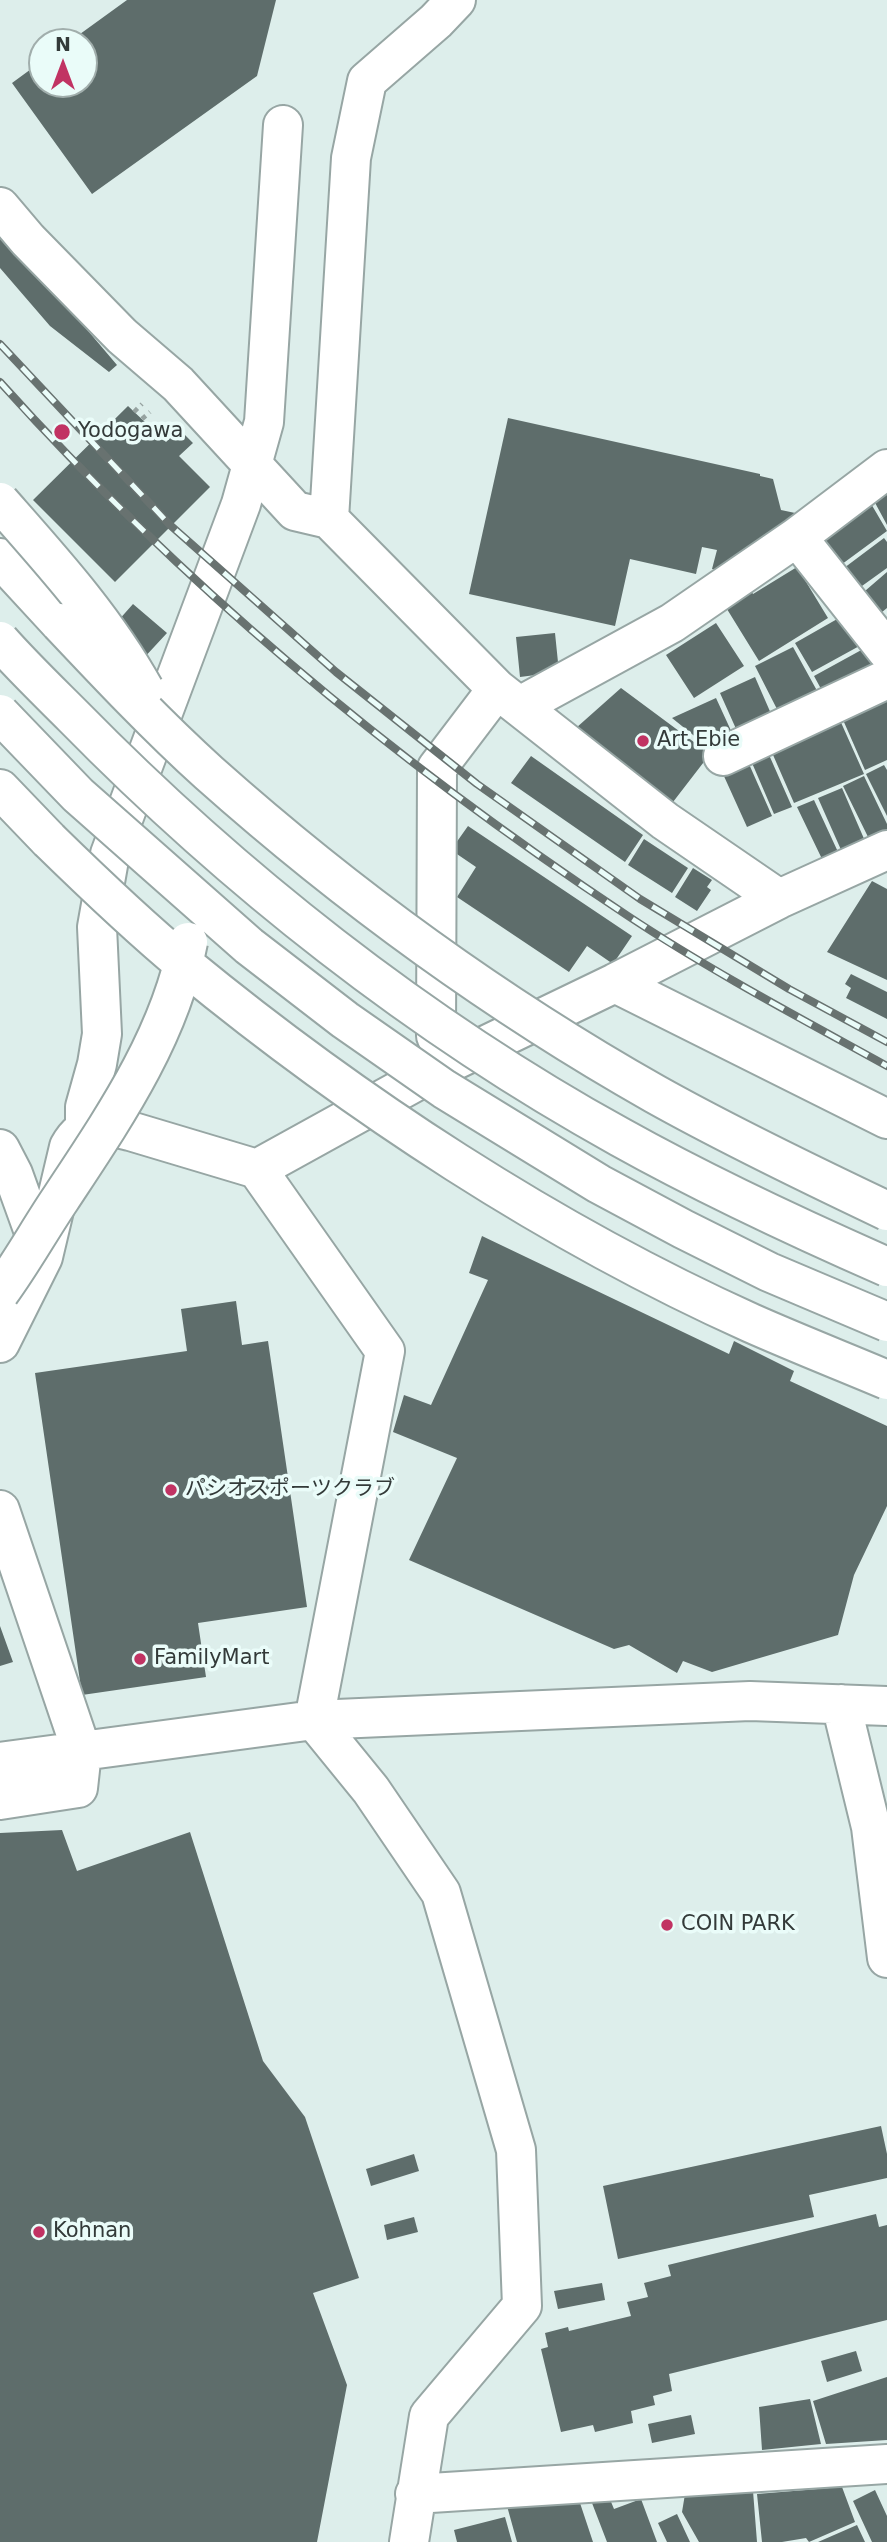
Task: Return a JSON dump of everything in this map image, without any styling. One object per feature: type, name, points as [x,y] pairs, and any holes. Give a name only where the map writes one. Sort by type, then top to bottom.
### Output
[{"type":"main road","points":[[329,519],[351,158],[367,81],[456,0]]},
{"type":"main road","points":[[85,1128],[85,1107],[102,1034],[97,927],[110,854],[241,504],[264,422],[283,125]]},
{"type":"main road","points":[[0,206],[28,240],[103,317],[178,384],[295,511],[329,519],[509,697],[665,821],[779,899]]},
{"type":"main road","points":[[449,1063],[436,1035],[437,768],[509,697],[672,623],[797,537],[887,469]]},
{"type":"main road","points":[[0,502],[94,612],[124,654],[151,702],[181,775],[191,825],[195,878],[186,954],[177,986],[153,1044],[100,1139],[0,1292]]},
{"type":"main road","points":[[797,537],[887,651]]},
{"type":"main road","points":[[0,558],[133,700],[209,772],[344,885],[436,954],[656,1095],[887,1211]]},
{"type":"main road","points":[[0,641],[121,765],[200,837],[280,906],[379,981],[479,1051],[620,1137],[790,1224],[887,1267]]},
{"type":"main road","points":[[723,756],[887,679]]},
{"type":"main road","points":[[0,714],[78,795],[249,946],[345,1020],[444,1089],[599,1184],[683,1229],[769,1272],[887,1322]]},
{"type":"main road","points":[[0,789],[108,897],[184,964],[315,1064],[430,1144],[588,1240],[668,1282],[750,1323],[887,1380]]},
{"type":"main road","points":[[257,1169],[449,1063],[615,983],[779,899],[887,850]]},
{"type":"main road","points":[[615,983],[887,1119]]},
{"type":"main road","points":[[0,1343],[43,1257],[69,1147],[74,1137],[85,1128],[110,1127],[130,1131],[257,1169],[385,1351],[314,1720]]},
{"type":"main road","points":[[0,1149],[13,1174],[43,1257]]},
{"type":"main road","points":[[0,1510],[82,1752],[78,1787],[0,1800]]},
{"type":"main road","points":[[0,1762],[314,1720],[750,1701],[887,1706]]},
{"type":"main road","points":[[841,1704],[871,1827],[887,1958]]},
{"type":"main road","points":[[314,1720],[371,1790],[441,1893],[516,2150],[522,2306],[429,2416],[409,2542]]},
{"type":"main road","points":[[415,2494],[887,2464]]},
{"type":"building","points":[[127,0],[276,0],[257,76],[92,194],[12,83],[28,71],[28,98],[98,98],[98,28],[88,28]]},
{"type":"building","points":[[0,227],[117,365],[109,372],[50,326],[0,268]]},
{"type":"building","points":[[128,406],[166,442],[179,429],[193,443],[179,456],[210,487],[115,582],[33,500]]},
{"type":"building","points":[[508,418],[760,474],[773,479],[781,510],[814,517],[730,572],[712,569],[717,550],[702,547],[696,574],[630,559],[615,626],[469,594]]},
{"type":"building","points":[[887,488],[887,525],[873,499]]},
{"type":"building","points":[[870,502],[887,531],[834,570],[817,545]]},
{"type":"building","points":[[884,538],[887,542],[887,568],[855,591],[840,571]]},
{"type":"building","points":[[797,567],[828,618],[759,661],[722,601],[748,585],[753,594]]},
{"type":"building","points":[[887,572],[887,608],[876,617],[858,597]]},
{"type":"building","points":[[133,604],[167,633],[142,660],[109,631]]},
{"type":"building","points":[[846,614],[863,644],[812,672],[795,643]]},
{"type":"building","points":[[716,623],[744,666],[694,698],[666,655]]},
{"type":"building","points":[[555,633],[559,672],[520,677],[516,637]]},
{"type":"building","points":[[793,647],[821,698],[779,713],[755,666]]},
{"type":"building","points":[[865,648],[877,670],[826,698],[814,676]]},
{"type":"building","points":[[755,677],[772,716],[737,731],[720,693]]},
{"type":"building","name":"Art Ebie","points":[[621,688],[710,754],[673,802],[576,728]]},
{"type":"building","points":[[887,693],[887,760],[865,770],[840,713]]},
{"type":"building","points":[[716,698],[733,735],[708,747],[672,718]]},
{"type":"building","points":[[839,718],[864,774],[794,803],[770,748]]},
{"type":"building","points":[[766,748],[792,807],[774,814],[749,756]]},
{"type":"building","points":[[745,755],[772,816],[747,827],[723,774]]},
{"type":"building","points":[[531,756],[643,835],[625,862],[511,783]]},
{"type":"building","points":[[884,765],[887,770],[887,816],[866,774]]},
{"type":"building","points":[[864,776],[887,824],[887,832],[870,841],[843,786]]},
{"type":"building","points":[[842,788],[865,841],[842,852],[818,798]]},
{"type":"building","points":[[814,800],[838,852],[822,859],[797,807]]},
{"type":"building","points":[[468,826],[632,936],[613,964],[587,946],[569,972],[457,897],[476,867],[451,850]]},
{"type":"building","points":[[644,839],[688,868],[672,893],[628,865]]},
{"type":"building","points":[[693,868],[712,880],[707,887],[711,890],[697,911],[675,897]]},
{"type":"building","points":[[872,881],[887,889],[887,980],[827,952]]},
{"type":"building","points":[[851,974],[887,992],[887,1019],[846,998],[851,988],[845,984]]},
{"type":"building","points":[[482,1236],[729,1354],[734,1341],[794,1371],[790,1381],[887,1426],[887,1506],[854,1575],[838,1635],[712,1672],[683,1661],[677,1673],[629,1645],[614,1649],[409,1560],[457,1458],[393,1432],[404,1395],[431,1405],[488,1280],[469,1273]]},
{"type":"building","name":"パシオスポーツクラブ","points":[[236,1301],[242,1345],[268,1341],[307,1607],[198,1623],[206,1677],[82,1695],[35,1373],[187,1351],[181,1309]]},
{"type":"building","points":[[0,1626],[13,1662],[0,1666]]},
{"type":"building","points":[[62,1830],[77,1871],[190,1832],[263,2061],[305,2117],[359,2278],[313,2293],[347,2385],[317,2542],[0,2542],[0,1833]]},
{"type":"building","points":[[881,2126],[887,2154],[887,2178],[809,2195],[814,2217],[618,2259],[603,2186]]},
{"type":"building","points":[[414,2154],[419,2171],[371,2186],[366,2169]]},
{"type":"building","points":[[876,2214],[879,2227],[887,2225],[887,2320],[669,2374],[672,2391],[653,2396],[655,2405],[631,2411],[633,2423],[595,2432],[593,2425],[561,2432],[541,2349],[548,2347],[545,2333],[568,2327],[569,2331],[631,2316],[627,2302],[648,2297],[644,2283],[671,2276],[668,2265]]},
{"type":"building","points":[[414,2217],[418,2232],[387,2240],[384,2225]]},
{"type":"building","points":[[602,2283],[605,2300],[558,2309],[554,2291]]},
{"type":"building","points":[[856,2351],[862,2371],[827,2382],[821,2361]]},
{"type":"building","points":[[887,2377],[887,2440],[826,2444],[813,2401]]},
{"type":"building","points":[[810,2399],[821,2444],[762,2450],[759,2407]]},
{"type":"building","points":[[691,2415],[695,2434],[652,2443],[648,2424]]},
{"type":"building","points":[[842,2487],[855,2522],[809,2542],[806,2538],[762,2542],[757,2494]]},
{"type":"building","points":[[875,2490],[887,2516],[887,2542],[872,2542],[853,2501]]},
{"type":"building","points":[[753,2491],[757,2542],[699,2542],[682,2512],[685,2494]]},
{"type":"building","points":[[609,2497],[614,2509],[641,2499],[657,2542],[607,2542],[592,2503]]},
{"type":"building","points":[[580,2503],[593,2542],[517,2542],[507,2506]]},
{"type":"building","points":[[677,2514],[690,2542],[667,2542],[658,2523]]},
{"type":"building","points":[[505,2517],[512,2542],[457,2542],[454,2530]]},
{"type":"building","points":[[857,2525],[865,2542],[818,2542]]},
{"type":"railway","points":[[0,344],[170,525],[336,672],[477,784],[640,899],[789,989],[887,1042]]},
{"type":"railway","points":[[0,382],[70,458],[143,531],[297,669],[377,734],[543,858],[628,916],[723,975],[887,1066]]},
{"type":"place","name":"Yodogawa","points":[[62,432]]},
{"type":"place","name":"Art Ebie","points":[[643,741]]},
{"type":"place","name":"パシオスポーツクラブ","points":[[171,1490]]},
{"type":"place","name":"FamilyMart","points":[[140,1659]]},
{"type":"place","name":"COIN PARK","points":[[667,1925]]},
{"type":"place","name":"Kohnan","points":[[39,2232]]}]
